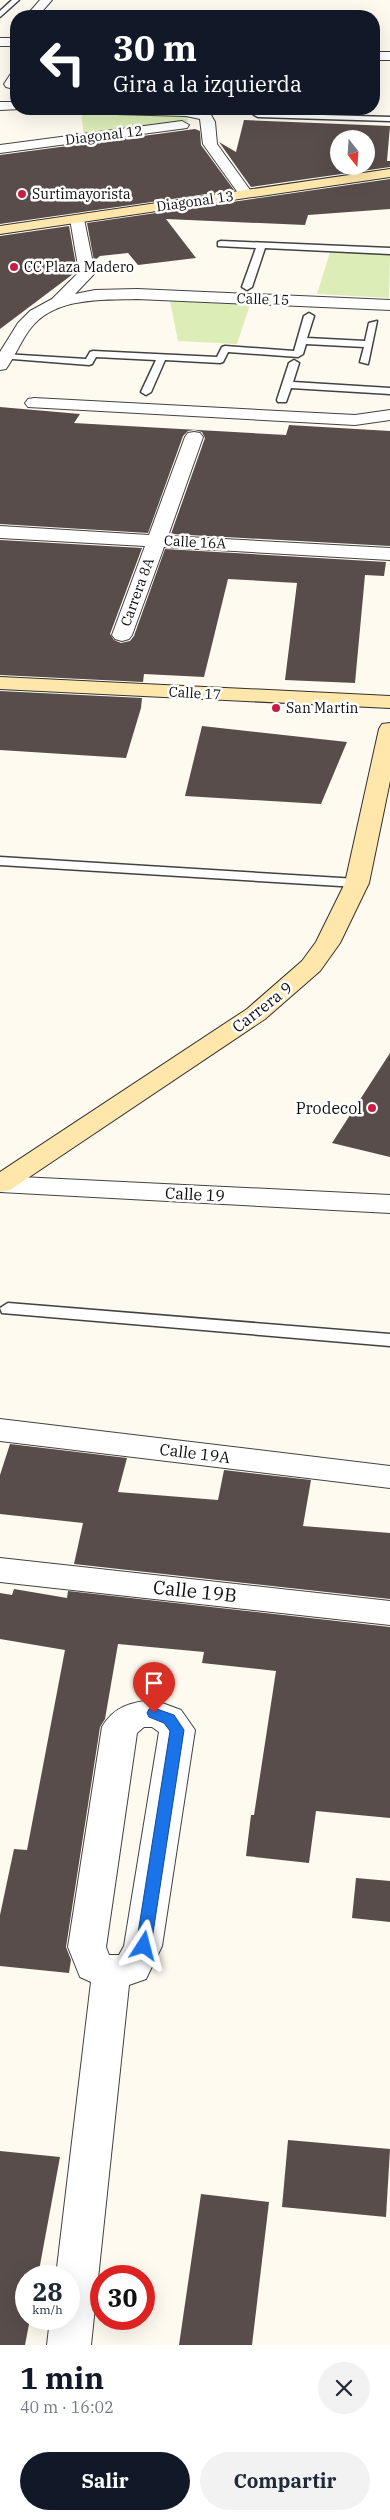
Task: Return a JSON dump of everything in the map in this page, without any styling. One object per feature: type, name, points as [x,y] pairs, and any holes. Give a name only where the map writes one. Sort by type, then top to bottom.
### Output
[{"type":"main road","name":"Diagonal 13","points":[[0,230],[390,173]]},
{"type":"main road","name":"Calle 17","points":[[0,683],[390,702]]},
{"type":"main road","name":"Carrera 9","points":[[0,1184],[256,1014],[311,966],[328,943],[357,883],[390,729]]},
{"type":"street","points":[[37,10],[46,0]]},
{"type":"street","points":[[163,115],[203,118],[210,144],[246,194]]},
{"type":"street","name":"Diagonal 12","points":[[0,149],[63,141],[203,118]]},
{"type":"street","points":[[63,141],[65,125]]},
{"type":"street","points":[[2,361],[24,326],[36,314],[58,302],[87,273],[77,219]]},
{"type":"street","name":"Calle 15","points":[[87,273],[104,286],[137,294]]},
{"type":"street","name":"Calle 15","points":[[58,302],[95,295],[137,294],[390,305]]},
{"type":"street","points":[[34,403],[355,420],[390,415]]},
{"type":"street","name":"Carrera 8A","points":[[122,635],[194,437]]},
{"type":"street","name":"Calle 16A","points":[[0,532],[390,554]]},
{"type":"street","name":"Calle 19","points":[[0,1184],[390,1204]]},
{"type":"street","name":"Calle 19A","points":[[0,1430],[390,1477]]},
{"type":"street","name":"Calle 19B","points":[[0,1570],[390,1613]]},
{"type":"street","points":[[154,1713],[169,1719],[177,1730],[144,1946],[132,1968],[111,1973],[94,1966],[87,1947],[120,1727],[135,1715],[154,1713]]},
{"type":"street","points":[[69,2345],[111,1973]]},
{"type":"lane","points":[[0,15],[16,0]]},
{"type":"lane","points":[[258,115],[390,119]]},
{"type":"lane","points":[[221,244],[390,251]]},
{"type":"lane","points":[[246,286],[261,246]]},
{"type":"lane","points":[[2,361],[89,362],[93,354],[220,360],[225,349],[298,354],[309,316]]},
{"type":"lane","points":[[365,362],[374,323]]},
{"type":"lane","points":[[302,341],[369,344]]},
{"type":"lane","points":[[146,392],[162,357]]},
{"type":"lane","points":[[282,400],[294,363]]},
{"type":"lane","points":[[288,385],[390,391]]},
{"type":"lane","points":[[0,861],[357,883]]},
{"type":"lane","points":[[8,1309],[390,1340]]},
{"type":"green space","points":[[81,115],[188,116],[188,122],[84,136]]},
{"type":"green space","points":[[330,252],[390,254],[389,298],[317,294]]},
{"type":"green space","points":[[170,301],[250,305],[237,344],[178,341]]},
{"type":"building","points":[[244,120],[390,126],[387,161],[390,161],[390,167],[375,169],[375,130],[330,130],[330,175],[334,175],[251,187],[219,142],[236,152]]},
{"type":"building","points":[[195,129],[200,131],[201,145],[234,190],[0,224],[0,155]]},
{"type":"building","points":[[390,179],[390,209],[308,215],[305,225],[166,219],[196,258],[138,265],[128,253],[100,256],[94,261],[87,223]]},
{"type":"building","points":[[69,226],[77,271],[0,329],[0,236]]},
{"type":"building","points":[[0,407],[80,414],[74,423],[286,435],[289,425],[390,431],[390,546],[171,534],[205,438],[202,432],[194,430],[188,431],[183,436],[148,533],[0,524]]},
{"type":"building","points":[[0,540],[142,548],[110,634],[114,640],[121,643],[130,641],[134,636],[165,549],[386,562],[384,576],[365,575],[355,683],[285,680],[297,583],[228,579],[204,677],[144,674],[143,682],[0,675]]},
{"type":"building","points":[[0,691],[142,698],[141,708],[126,758],[0,750]]},
{"type":"building","points":[[202,726],[347,742],[321,804],[185,796]]},
{"type":"building","name":"Prodecol","points":[[390,1053],[390,1157],[332,1143]]},
{"type":"building","points":[[10,1444],[127,1458],[118,1492],[218,1500],[224,1470],[311,1480],[303,1526],[390,1533],[390,1599],[74,1564],[83,1523],[0,1514],[0,1475]]},
{"type":"building","points":[[14,1589],[67,1598],[68,1591],[390,1627],[390,1818],[316,1811],[309,1863],[246,1856],[251,1815],[254,1815],[276,1671],[202,1663],[204,1652],[118,1644],[105,1719],[100,1727],[66,1947],[71,1960],[69,1973],[0,1966],[0,1915],[14,1849],[27,1850],[65,1650],[0,1639],[0,1593],[12,1595]]},
{"type":"building","points":[[356,1878],[390,1881],[390,1922],[352,1918]]},
{"type":"building","points":[[288,2140],[390,2149],[386,2217],[282,2207]]},
{"type":"building","points":[[0,2151],[60,2157],[40,2265],[15,2265],[15,2330],[28,2330],[25,2345],[0,2345]]},
{"type":"building","points":[[201,2194],[269,2202],[252,2345],[179,2345]]},
{"type":"place","name":"Surtimayorista","points":[[22,194]]},
{"type":"place","name":"CC Plaza Madero","points":[[14,267]]},
{"type":"place","name":"San Martin","points":[[276,708]]},
{"type":"place","name":"Prodecol","points":[[372,1108]]},
{"type":"route","points":[[144,1946],[177,1730],[169,1719],[154,1713]]}]
